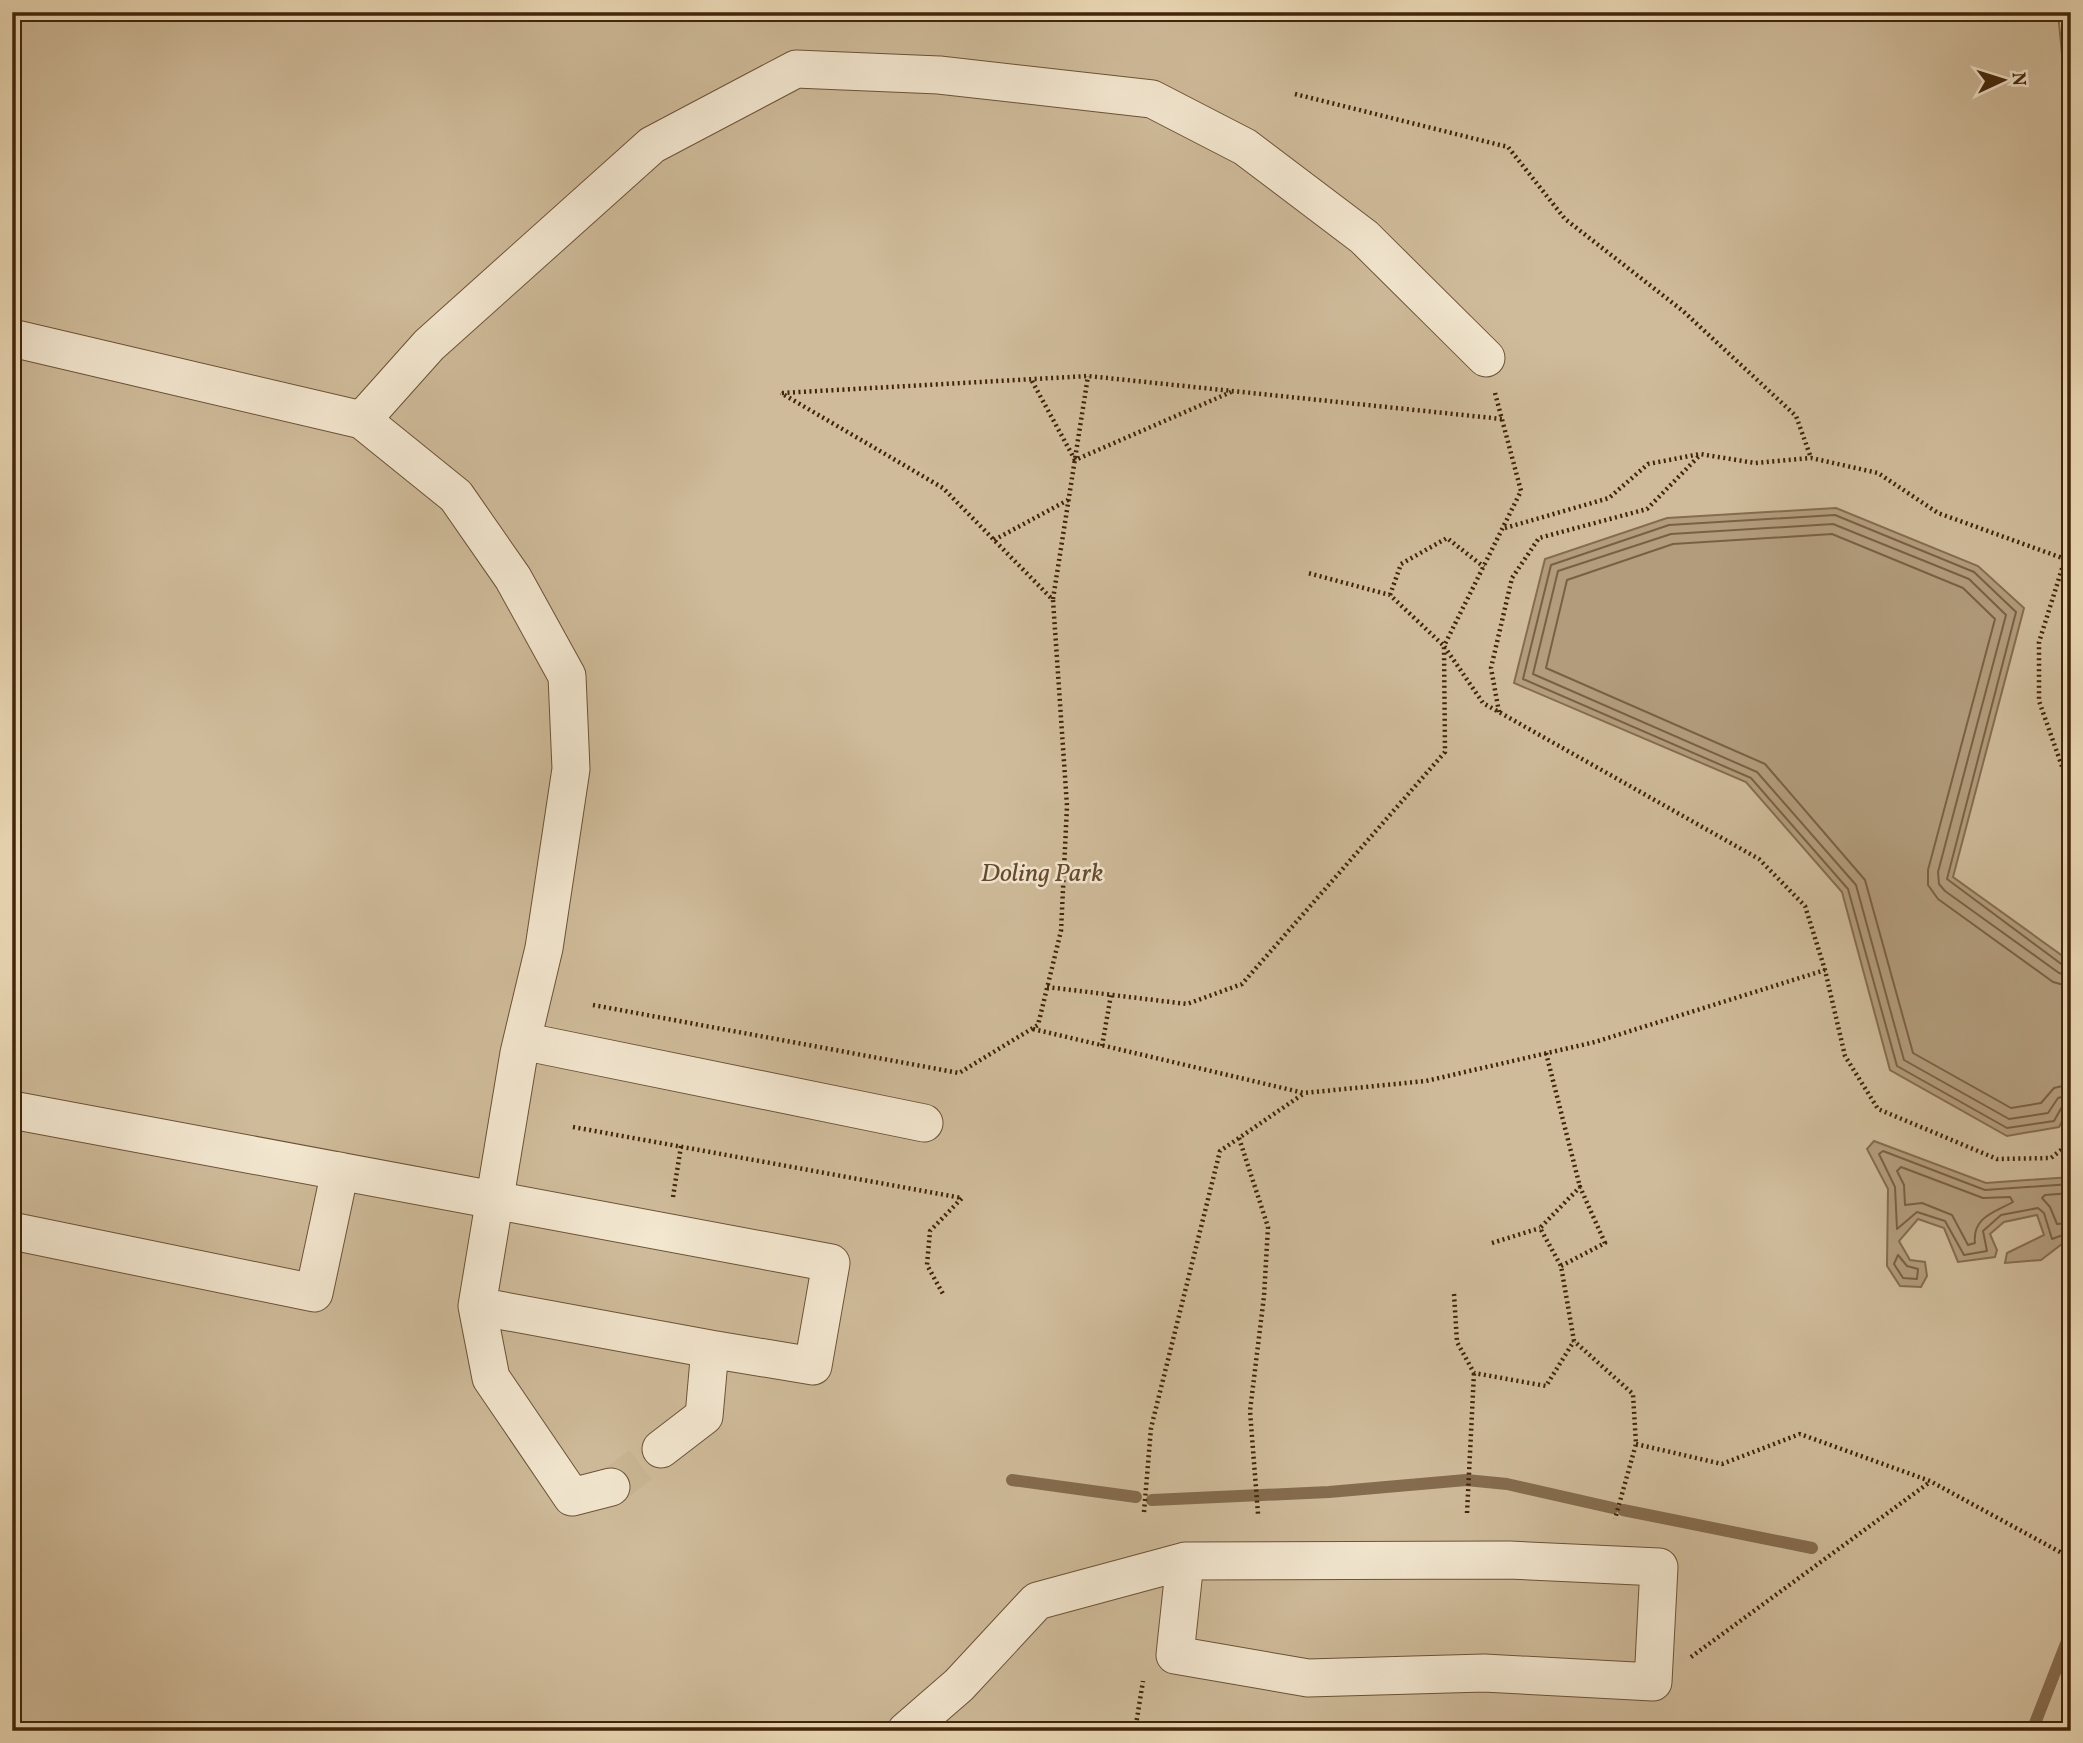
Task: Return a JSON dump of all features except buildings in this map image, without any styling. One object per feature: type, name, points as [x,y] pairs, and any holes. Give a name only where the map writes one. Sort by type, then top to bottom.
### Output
[{"type":"lane","points":[[362,420],[429,345],[652,145],[796,69],[939,75],[1152,99],[1245,147],[1363,237],[1486,358]]},
{"type":"lane","points":[[12,338],[362,420],[456,496],[513,578],[567,676],[571,769],[544,948],[522,1041],[477,1306],[491,1378],[572,1497],[611,1487]]},
{"type":"lane","points":[[522,1041],[924,1123]]},
{"type":"lane","points":[[12,1110],[831,1264],[813,1366],[477,1306]]},
{"type":"lane","points":[[12,1231],[314,1293],[340,1171]]},
{"type":"lane","points":[[661,1449],[704,1416],[710,1349]]},
{"type":"lane","points":[[906,1731],[960,1685],[1037,1601],[1185,1561],[1509,1560],[1659,1567],[1653,1682],[1484,1673],[1308,1678],[1175,1655],[1185,1561]]},
{"type":"path","points":[[1295,94],[1508,147],[1565,219],[1683,311],[1796,415],[1811,458]]},
{"type":"path","points":[[1047,987],[1187,1004],[1242,984],[1445,752],[1444,646],[1521,491],[1486,358]]},
{"type":"path","points":[[1053,600],[943,488],[781,393],[1088,376],[1502,419]]},
{"type":"path","points":[[593,1005],[958,1073],[1038,1025],[1061,931],[1067,806],[1053,600],[1088,376]]},
{"type":"path","points":[[1032,381],[1075,460]]},
{"type":"path","points":[[1075,460],[1233,391]]},
{"type":"path","points":[[1499,712],[1491,668],[1512,578],[1539,538],[1647,509],[1700,454]]},
{"type":"path","points":[[1504,528],[1609,498],[1648,464],[1700,454],[1755,463],[1811,458],[1878,473],[1938,513],[2065,559],[2039,642],[2039,701],[2071,792]]},
{"type":"path","points":[[994,540],[1069,499]]},
{"type":"path","points":[[1390,595],[1401,564],[1447,538],[1484,568]]},
{"type":"path","points":[[1308,573],[1390,595],[1444,646],[1483,703],[1759,859],[1805,906],[1825,970],[1845,1056],[1878,1110],[1997,1159],[2052,1158],[2071,1142]]},
{"type":"path","points":[[1032,1029],[1304,1093],[1426,1081],[1595,1042],[1825,970]]},
{"type":"path","points":[[1102,1046],[1111,995]]},
{"type":"path","points":[[1546,1053],[1580,1187],[1605,1243],[1561,1266]]},
{"type":"path","points":[[1144,1513],[1151,1428],[1220,1151],[1304,1093]]},
{"type":"path","points":[[573,1126],[962,1198],[930,1231],[928,1239],[928,1265],[943,1294]]},
{"type":"path","points":[[1239,1138],[1268,1227],[1264,1296],[1250,1410],[1258,1514]]},
{"type":"path","points":[[672,1199],[681,1146]]},
{"type":"path","points":[[1492,1243],[1540,1228],[1580,1187]]},
{"type":"path","points":[[1540,1228],[1561,1266],[1574,1341],[1633,1394],[1636,1444],[1615,1519]]},
{"type":"path","points":[[1454,1294],[1457,1342],[1474,1373],[1467,1513]]},
{"type":"path","points":[[1474,1373],[1546,1386],[1574,1341]]},
{"type":"path","points":[[1636,1444],[1722,1464],[1800,1434],[1930,1481],[2071,1558]]},
{"type":"path","points":[[1680,1665],[1930,1481]]},
{"type":"path","points":[[1135,1731],[1143,1681]]},
{"type":"green space","name":"Doling Park","points":[[12,12],[2058,12],[2071,150],[2071,1731],[12,1731]]},
{"type":"water","points":[[1836,508],[1978,566],[2024,608],[1953,877],[2071,962],[2071,1104],[2059,1127],[2007,1136],[1890,1070],[1842,892],[1746,782],[1514,683],[1545,559],[1667,518]]},
{"type":"water","points":[[1874,1141],[1986,1183],[2071,1177],[2071,1237],[2041,1260],[2005,1263],[2007,1253],[2044,1235],[2037,1215],[2004,1222],[1990,1234],[1997,1250],[1995,1257],[1958,1262],[1944,1228],[1918,1219],[1899,1241],[1910,1260],[1925,1262],[1927,1276],[1921,1287],[1900,1286],[1887,1266],[1888,1189],[1867,1149]]},
{"type":"waterway","points":[[1012,1480],[1136,1497]]},
{"type":"waterway","points":[[1152,1500],[1329,1492],[1466,1480],[1507,1484],[1613,1508]]},
{"type":"waterway","points":[[1623,1510],[1812,1548]]},
{"type":"waterway","points":[[2032,1731],[2071,1631]]},
{"type":"tunnel","points":[[611,1487],[661,1449]]}]
